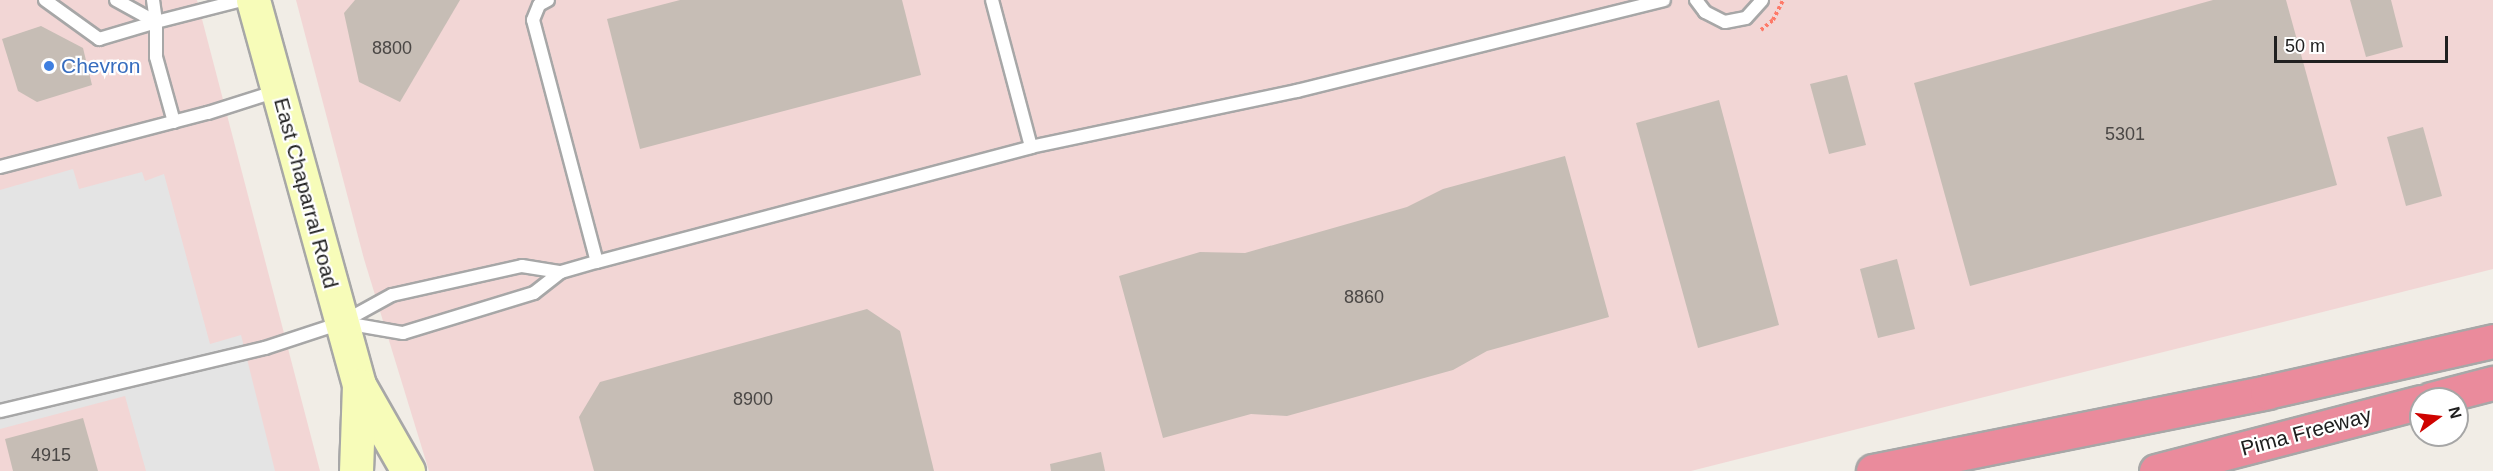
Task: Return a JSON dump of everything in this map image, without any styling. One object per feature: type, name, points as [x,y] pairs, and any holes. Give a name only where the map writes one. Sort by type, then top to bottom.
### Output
[{"type":"highway","points":[[1873,471],[2268,392],[2493,341]]},
{"type":"highway","points":[[2469,389],[2493,383]]},
{"type":"highway","name":"Pima Freeway","points":[[2157,471],[2409,405]]},
{"type":"main road","name":"East Chaparral Road","points":[[253,0],[359,385],[408,471]]},
{"type":"main road","name":"East Chaparral Road","points":[[356,471],[359,385]]},
{"type":"lane","points":[[45,0],[99,39],[242,0]]},
{"type":"lane","points":[[116,0],[156,22]]},
{"type":"lane","points":[[153,0],[156,22],[156,57],[174,122]]},
{"type":"lane","points":[[548,0],[539,5],[533,20],[597,262]]},
{"type":"lane","points":[[992,0],[1031,147]]},
{"type":"lane","points":[[341,323],[403,333],[534,293],[561,272],[1031,147],[1296,91],[1664,0]]},
{"type":"lane","points":[[1696,0],[1705,12],[1725,22],[1746,18],[1762,0]]},
{"type":"lane","points":[[0,167],[174,122],[278,90]]},
{"type":"lane","points":[[0,411],[230,358],[341,323],[392,295],[522,266],[561,272]]},
{"type":"shaded area","points":[[0,0],[197,0],[320,471],[0,471]]},
{"type":"shaded area","points":[[296,0],[2493,0],[2493,269],[1691,471],[429,471],[364,259]]},
{"type":"shaded area","points":[[73,169],[79,189],[142,172],[145,181],[164,174],[210,344],[241,335],[275,471],[146,471],[125,396],[0,429],[0,190]]},
{"type":"building","points":[[355,0],[460,0],[400,102],[359,82],[344,13]]},
{"type":"building","points":[[680,0],[902,0],[921,75],[640,149],[607,19]]},
{"type":"building","points":[[2213,0],[2286,0],[2337,185],[1970,286],[1914,83]]},
{"type":"building","points":[[2350,0],[2391,0],[2403,47],[2366,57]]},
{"type":"building","name":"Chevron","points":[[41,26],[83,48],[92,85],[37,102],[18,91],[2,39]]},
{"type":"building","points":[[1847,75],[1866,145],[1829,154],[1810,84]]},
{"type":"building","points":[[1719,100],[1779,325],[1698,348],[1636,123]]},
{"type":"building","points":[[2423,127],[2442,196],[2406,206],[2387,137]]},
{"type":"building","points":[[1565,156],[1609,317],[1487,351],[1453,370],[1287,416],[1251,414],[1163,438],[1119,276],[1200,252],[1245,253],[1407,207],[1443,189]]},
{"type":"building","points":[[1897,259],[1915,329],[1878,338],[1860,269]]},
{"type":"building","points":[[867,309],[900,331],[934,471],[594,471],[579,417],[600,382]]},
{"type":"building","points":[[83,418],[98,471],[13,471],[5,439]]},
{"type":"building","points":[[1101,452],[1105,471],[1051,471],[1050,464]]},
{"type":"place","name":"Chevron","points":[[49,66]]}]
